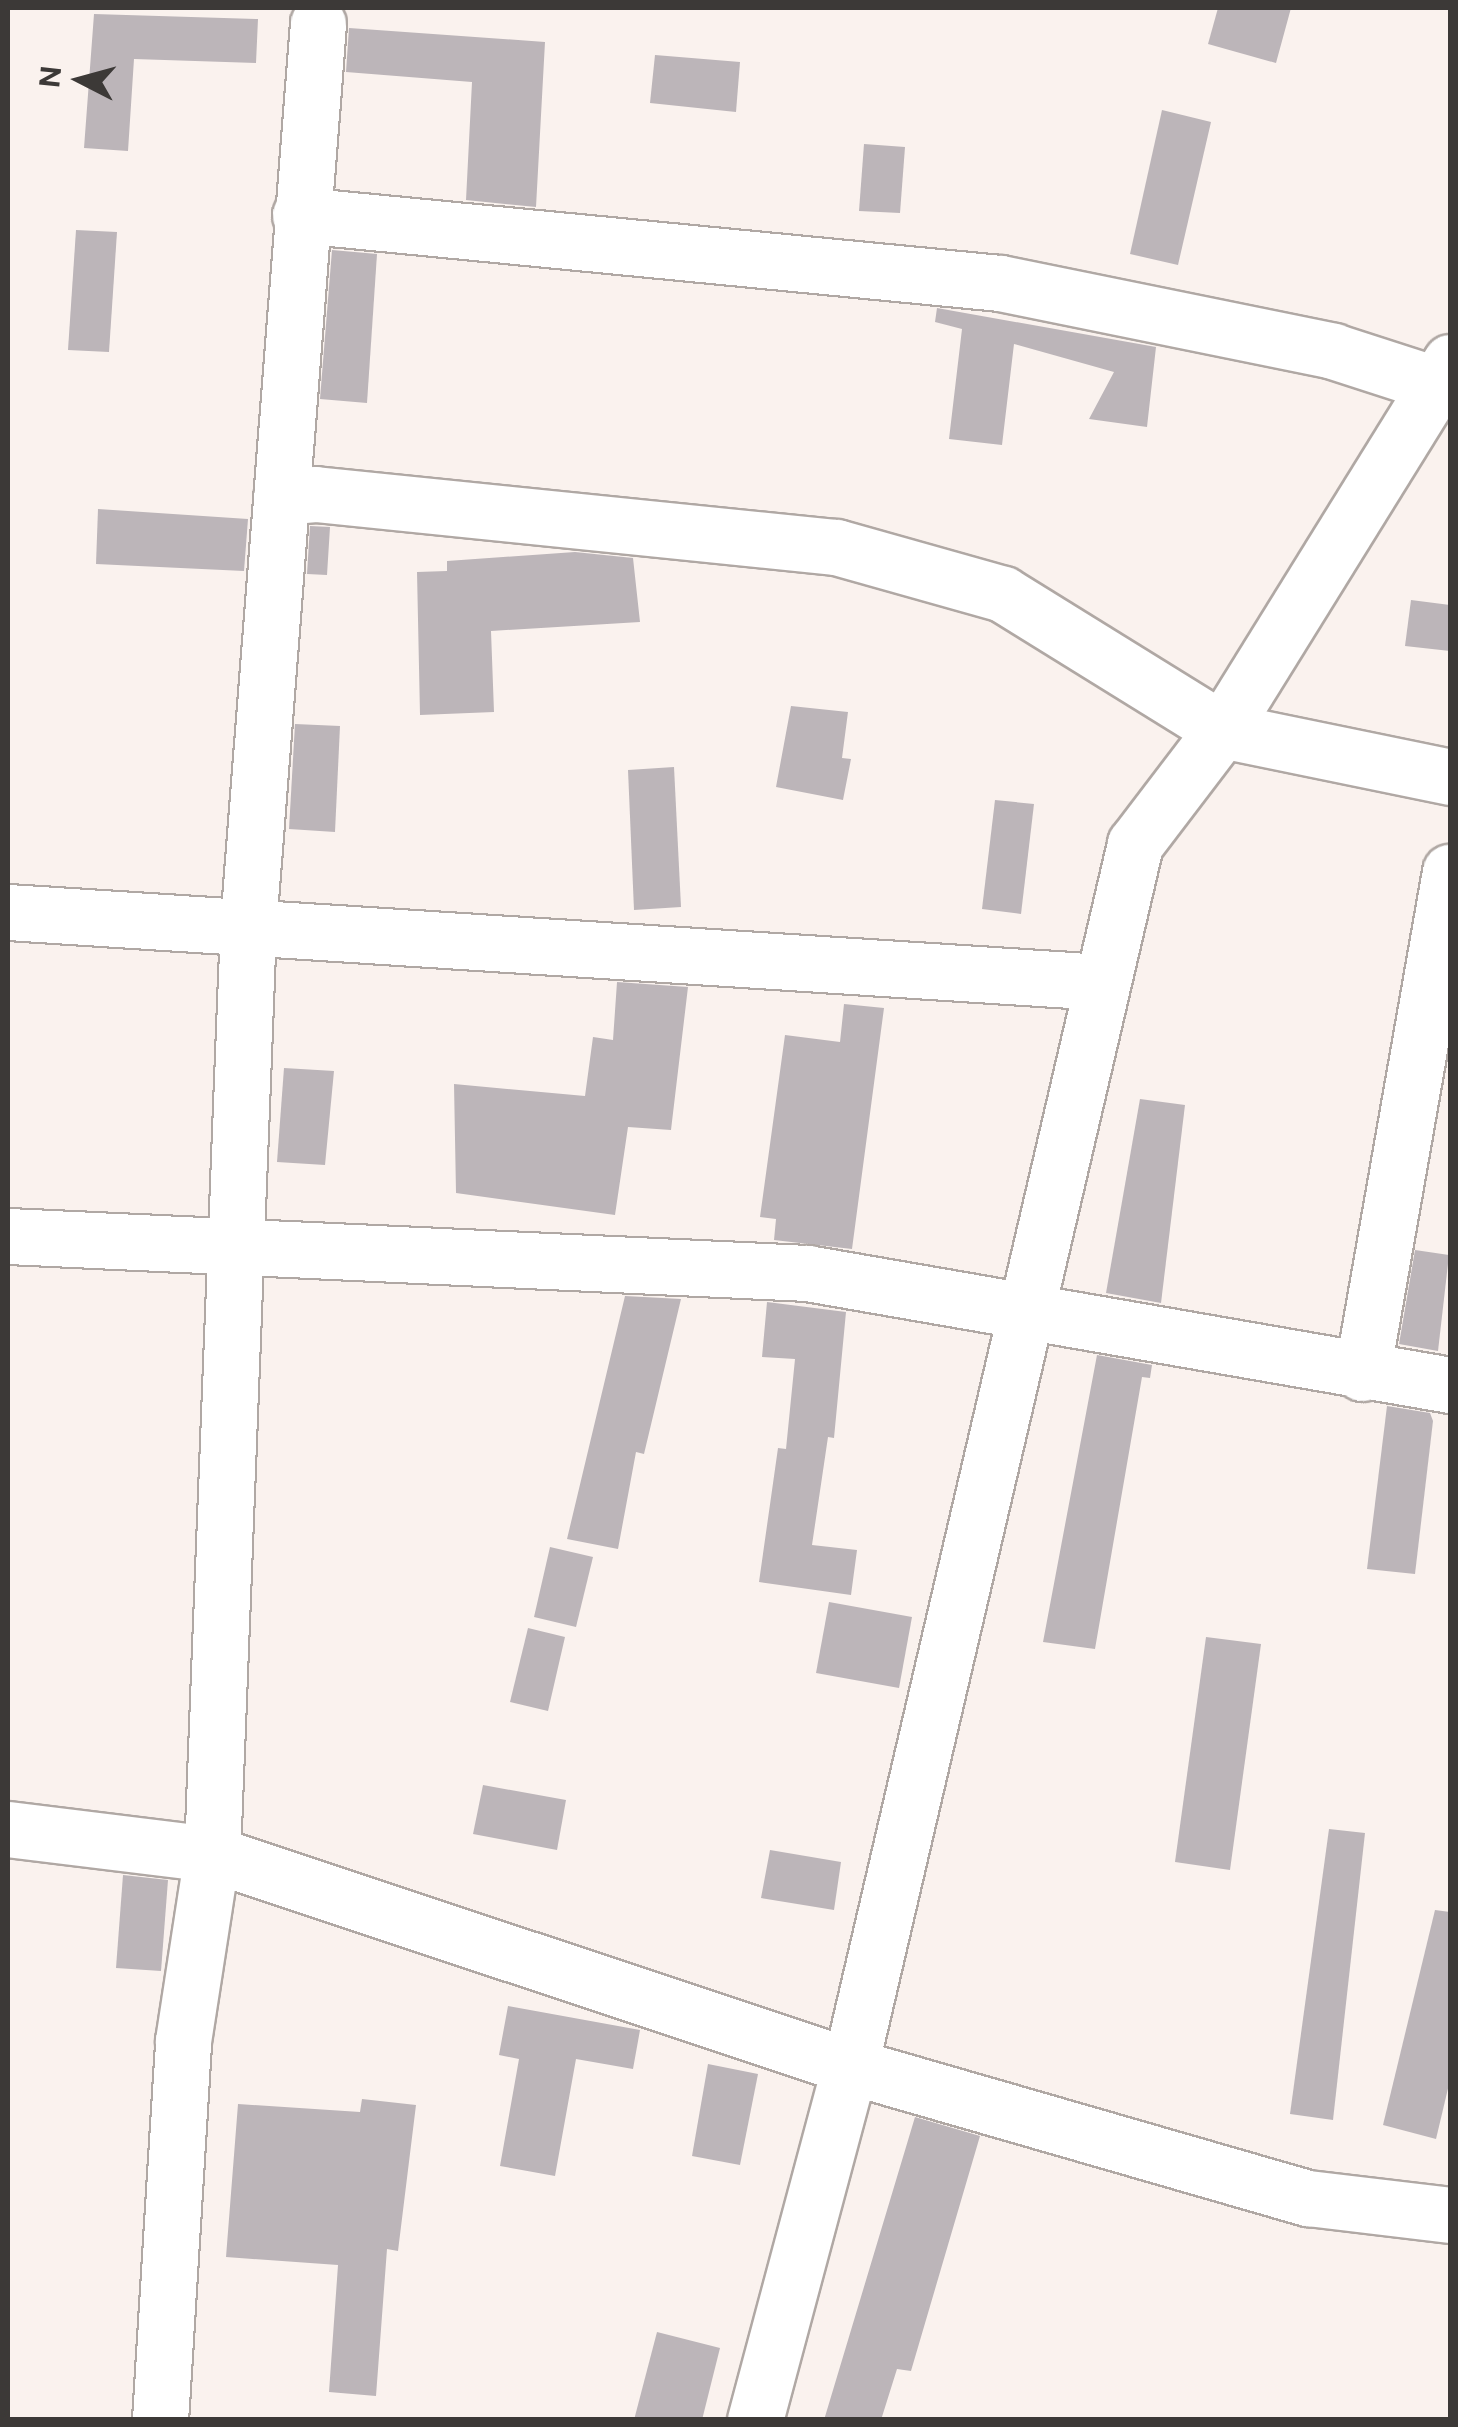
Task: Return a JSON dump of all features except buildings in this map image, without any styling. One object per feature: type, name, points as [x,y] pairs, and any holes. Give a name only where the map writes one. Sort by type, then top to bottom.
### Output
[{"type":"street","points":[[160,2420],[183,2042],[212,1854],[248,926],[300,216],[318,24]]},
{"type":"street","points":[[300,216],[1000,284],[1444,374],[1222,730],[1135,844],[850,2066],[755,2420]]},
{"type":"street","points":[[281,497],[315,494],[836,547],[1003,594],[1222,730],[1450,776]]},
{"type":"street","points":[[1362,1372],[1450,872]]},
{"type":"street","points":[[8,912],[1102,982]]},
{"type":"street","points":[[8,1236],[235,1250],[807,1273],[1026,1308],[1450,1385]]},
{"type":"street","points":[[8,1830],[212,1854],[850,2066],[1308,2198],[1450,2215]]}]
